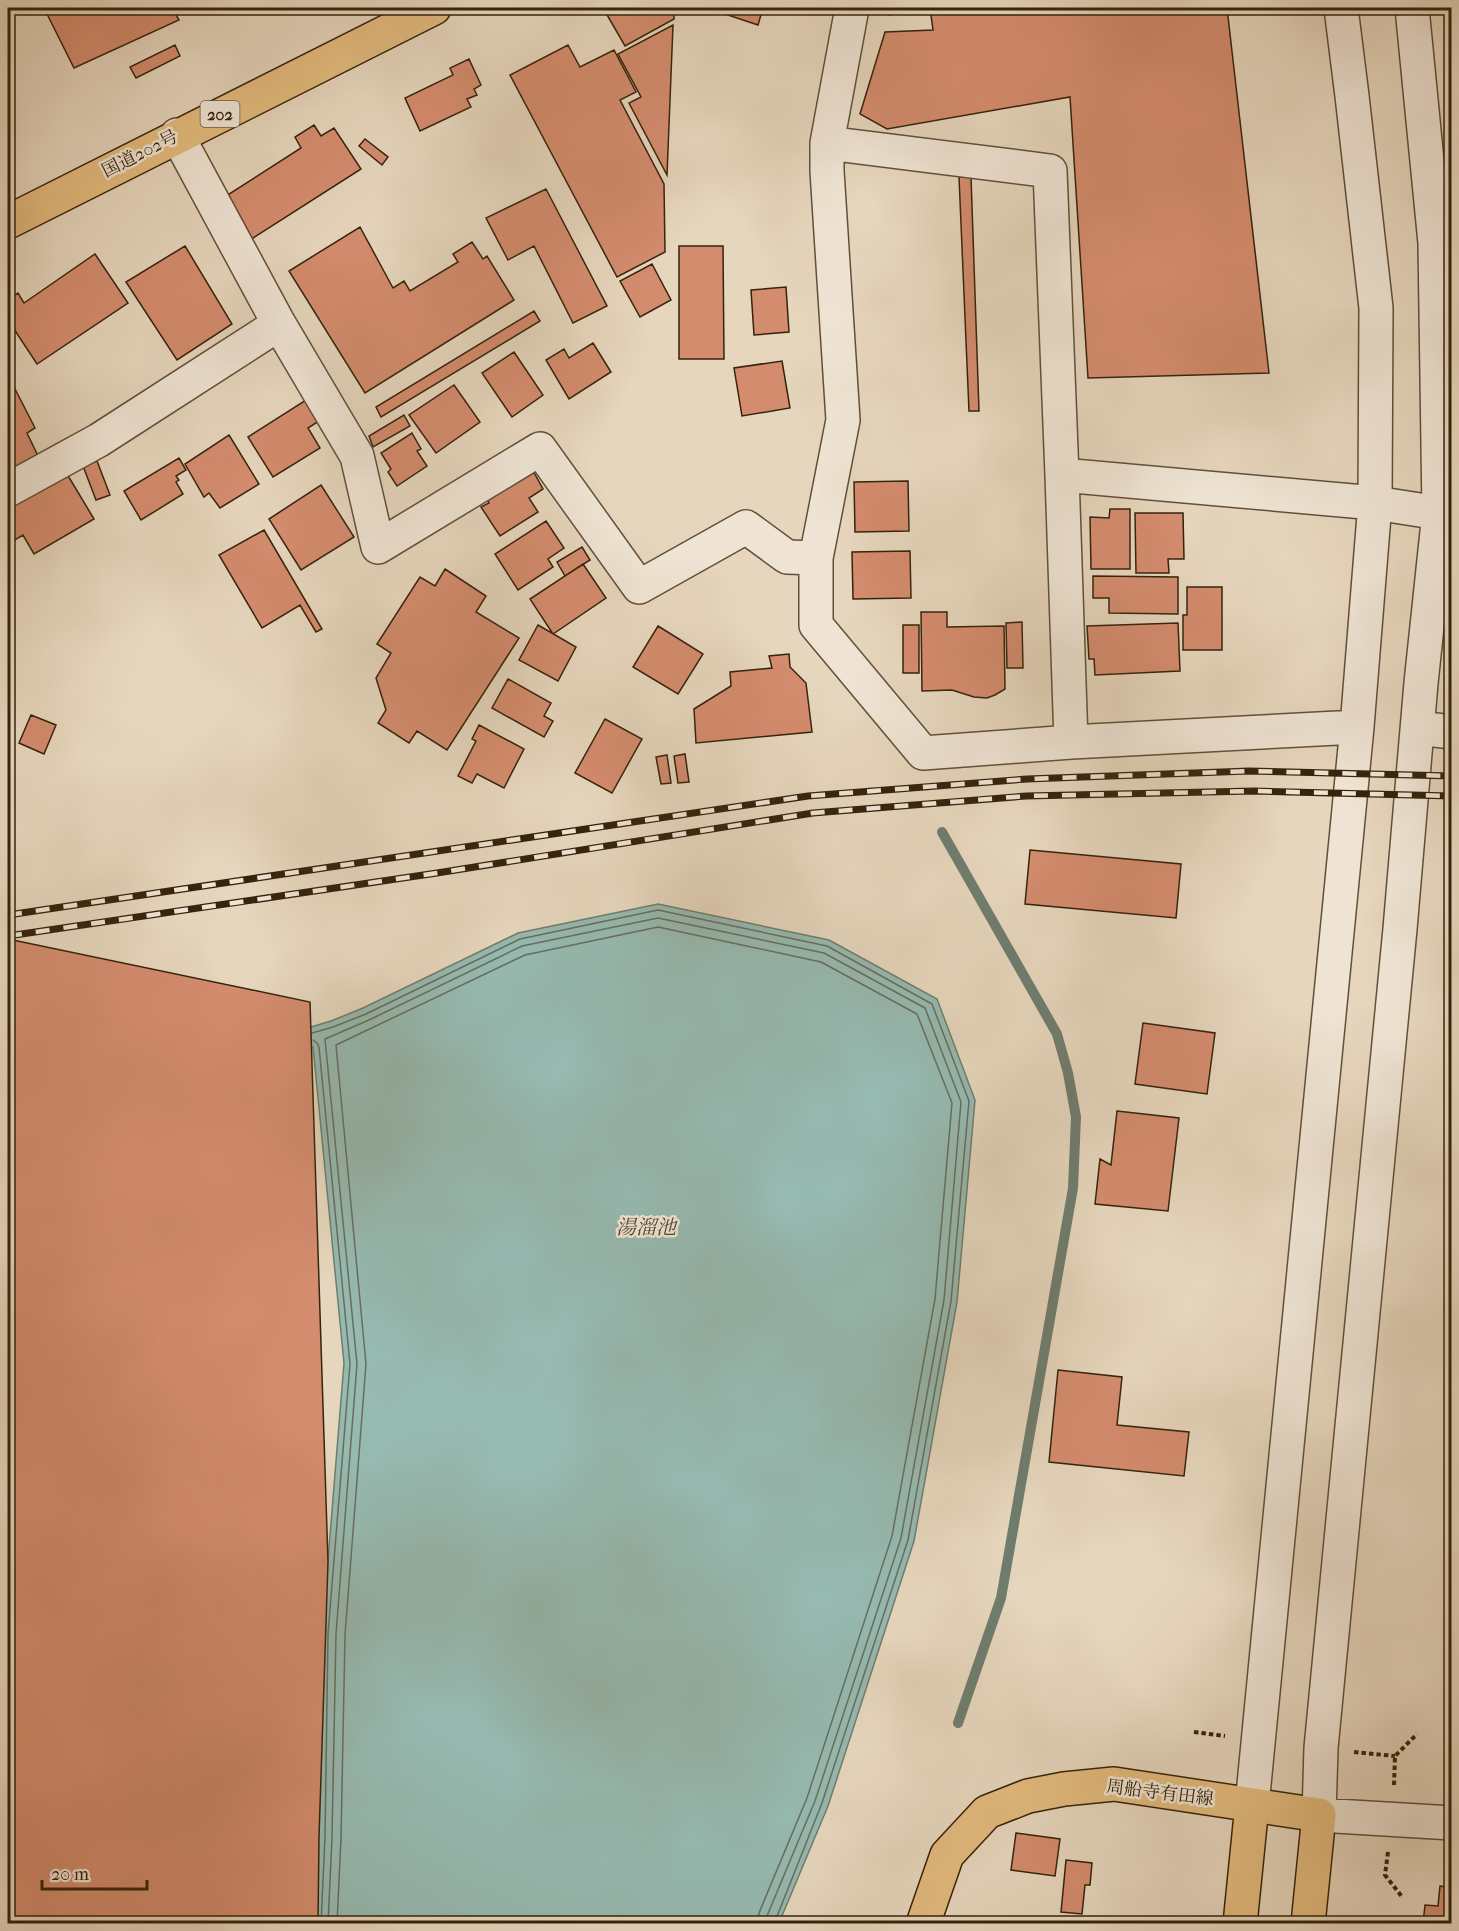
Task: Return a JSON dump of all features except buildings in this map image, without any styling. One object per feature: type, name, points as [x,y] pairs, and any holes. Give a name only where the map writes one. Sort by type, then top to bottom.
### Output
[{"type":"main road","name":"国道202号","points":[[8,222],[177,135],[434,8]]},
{"type":"main road","name":"周船寺有田線","points":[[923,1923],[947,1855],[987,1812],[1028,1796],[1064,1789],[1114,1784],[1319,1815]]},
{"type":"main road","points":[[1240,1923],[1252,1805]]},
{"type":"main road","points":[[1308,1923],[1319,1815]]},
{"type":"street","points":[[852,8],[827,143],[843,420],[816,558],[816,625],[923,753],[1071,742],[1357,727]]},
{"type":"street","points":[[1252,1805],[1357,727],[1375,503],[1376,308],[1341,8]]},
{"type":"street","points":[[1412,8],[1436,243],[1445,514],[1421,683],[1400,929],[1322,1736],[1319,1815],[1452,1823]]},
{"type":"street","points":[[177,135],[279,324],[357,456],[378,547],[540,448],[639,587],[746,527],[787,557],[816,558]]},
{"type":"street","points":[[827,143],[1050,171],[1071,742]]},
{"type":"street","points":[[8,490],[99,440],[279,324]]},
{"type":"street","points":[[1062,476],[1375,503],[1445,514]]},
{"type":"street","points":[[1418,728],[1452,732]]},
{"type":"water","name":"湯溜池","points":[[658,904],[829,940],[937,999],[975,1100],[957,1302],[914,1541],[828,1806],[779,1923],[315,1923],[322,1634],[344,1363],[313,1047],[288,1034],[331,1021],[363,1008],[518,933]]},
{"type":"waterway","points":[[942,832],[1057,1034],[1068,1073],[1076,1117],[1073,1188],[1001,1598],[958,1723]]},
{"type":"railway","points":[[8,915],[808,796],[1027,779],[1249,771],[1452,776]]},
{"type":"railway","points":[[8,936],[437,873],[813,813],[1026,796],[1254,791],[1452,796]]}]
